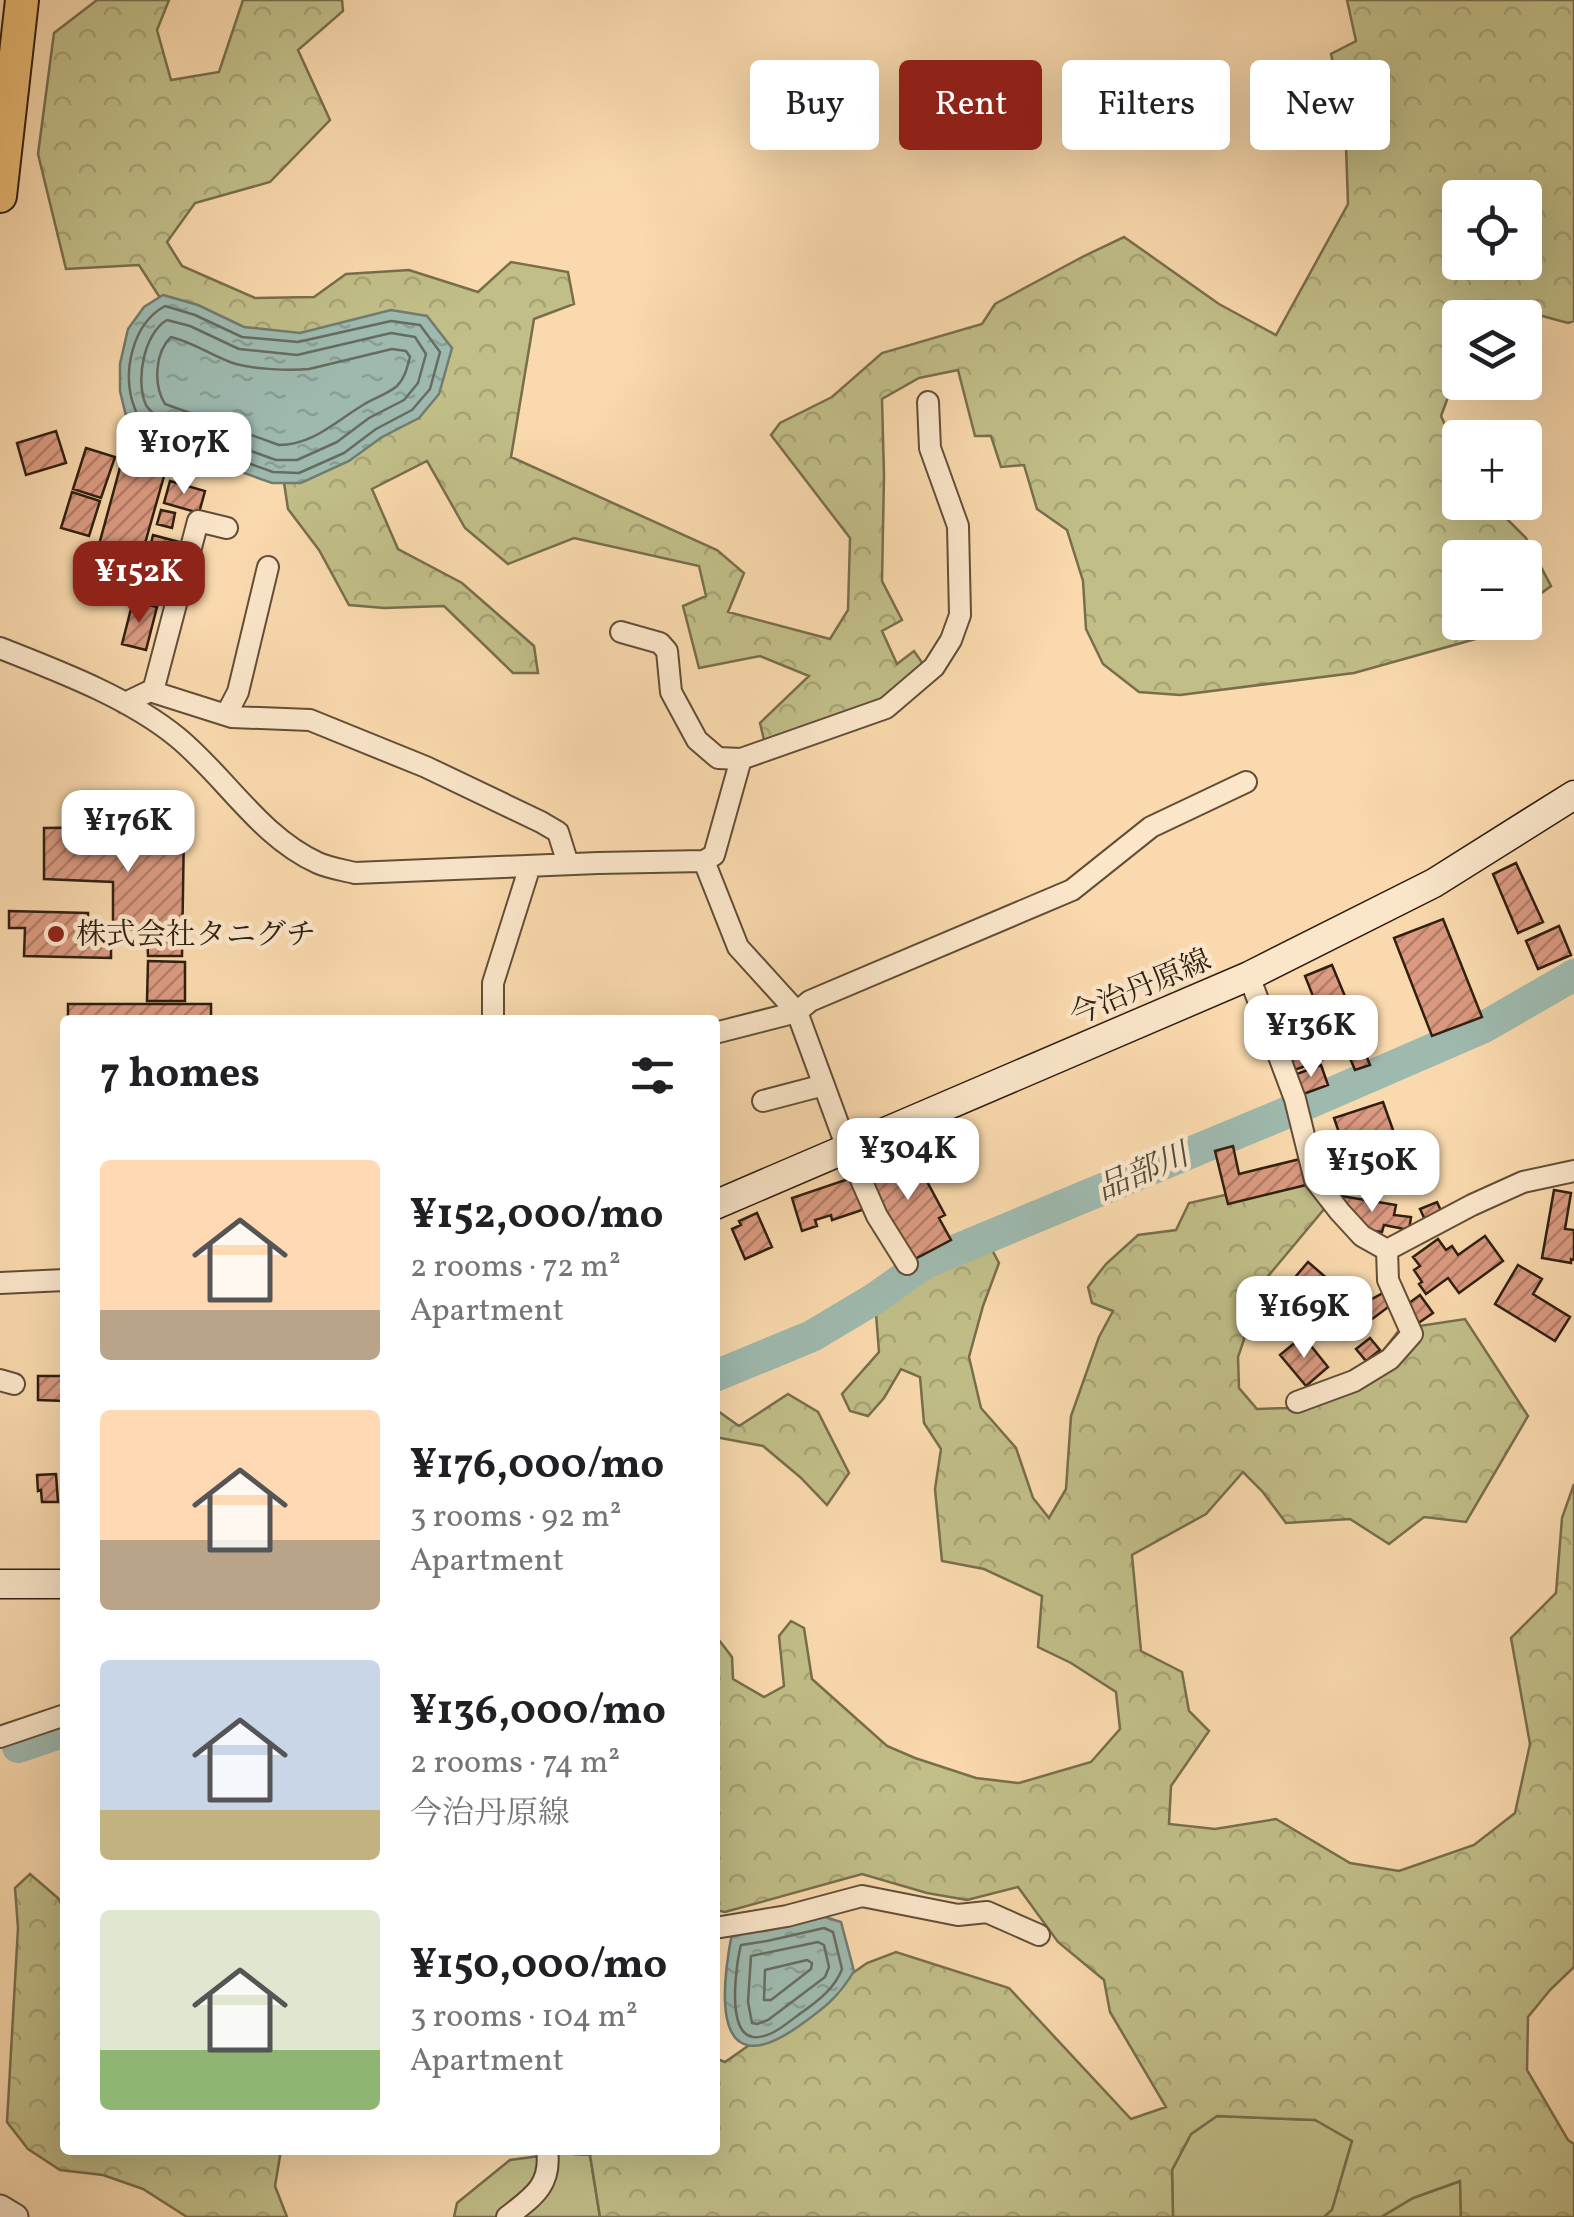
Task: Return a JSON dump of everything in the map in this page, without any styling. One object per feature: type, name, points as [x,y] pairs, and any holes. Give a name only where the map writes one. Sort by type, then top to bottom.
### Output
[{"type":"highway","points":[[0,196],[22,0]]},
{"type":"main road","name":"今治丹原線","points":[[720,1203],[1249,976],[1434,883],[1574,795]]},
{"type":"main road","points":[[0,1584],[60,1584]]},
{"type":"street","points":[[621,632],[660,643],[667,650],[671,692],[698,740],[718,758],[741,759],[886,708],[934,667],[960,616],[958,526],[930,448],[928,402]]},
{"type":"street","points":[[153,692],[198,521],[227,528]]},
{"type":"street","points":[[226,715],[238,692],[268,567]]},
{"type":"street","points":[[0,648],[141,710],[180,739],[270,832],[321,865],[355,873],[704,861],[714,856],[741,759]]},
{"type":"street","points":[[125,703],[150,691],[226,715],[310,720],[426,767],[558,832],[568,864]]},
{"type":"street","points":[[720,1033],[796,1012],[810,1001],[1072,890],[1151,827],[1246,782]]},
{"type":"street","points":[[704,861],[738,947],[796,1012],[847,1148],[877,1216],[906,1264]]},
{"type":"street","points":[[494,1015],[492,983],[530,866]]},
{"type":"street","points":[[1249,976],[1296,1099],[1315,1180],[1362,1236],[1387,1250]]},
{"type":"street","points":[[764,1101],[824,1085]]},
{"type":"street","points":[[1387,1250],[1523,1182],[1574,1170]]},
{"type":"street","points":[[1298,1402],[1354,1380],[1390,1359],[1412,1334],[1388,1280],[1387,1250]]},
{"type":"street","points":[[0,1283],[60,1280]]},
{"type":"street","points":[[0,1737],[60,1717]]},
{"type":"street","points":[[720,1927],[788,1916],[862,1896],[958,1916],[988,1912],[1039,1936]]},
{"type":"street","points":[[508,2217],[547,2178],[547,2155]]},
{"type":"street","points":[[0,2208],[14,2217]]},
{"type":"green space","points":[[97,0],[169,0],[157,30],[171,80],[219,72],[243,0],[342,0],[343,11],[298,50],[330,120],[270,182],[195,203],[167,242],[182,266],[255,298],[314,297],[346,274],[409,270],[478,292],[511,262],[568,272],[574,304],[534,319],[511,457],[717,550],[744,573],[728,612],[830,639],[848,610],[850,538],[771,435],[780,423],[832,397],[882,353],[982,324],[995,304],[1124,237],[1219,304],[1276,335],[1348,204],[1346,150],[1390,150],[1390,60],[1332,60],[1331,54],[1356,41],[1347,0],[1574,0],[1574,321],[1542,316],[1542,300],[1442,300],[1442,400],[1447,400],[1441,416],[1442,520],[1508,520],[1527,540],[1442,540],[1442,640],[1472,640],[1354,673],[1180,695],[1139,692],[1103,664],[1086,629],[1083,581],[1067,530],[1037,509],[1024,465],[1001,467],[991,436],[975,436],[958,370],[919,378],[882,399],[882,581],[902,620],[882,631],[897,664],[914,651],[923,664],[881,700],[764,740],[760,723],[809,676],[760,656],[699,668],[683,606],[706,596],[699,566],[574,538],[508,564],[465,528],[427,461],[372,489],[398,549],[462,583],[534,646],[538,673],[513,673],[444,606],[349,605],[319,550],[288,509],[278,443],[180,329],[139,265],[66,269],[38,154],[54,33]]},
{"type":"green space","points":[[1542,569],[1551,586],[1542,593]]},
{"type":"green space","points":[[1306,1181],[1325,1208],[1259,1287],[1238,1357],[1239,1388],[1257,1409],[1289,1408],[1351,1393],[1400,1329],[1465,1319],[1528,1416],[1466,1522],[1424,1517],[1389,1544],[1350,1519],[1286,1523],[1243,1472],[1206,1514],[1132,1555],[1141,1651],[1182,1672],[1189,1711],[1209,1731],[1171,1786],[1169,1824],[1215,1829],[1276,1819],[1350,1863],[1399,1871],[1474,1845],[1515,1813],[1530,1744],[1511,1638],[1556,1593],[1562,1518],[1574,1484],[1574,1967],[1528,2017],[1527,2070],[1574,2144],[1574,2217],[1461,2217],[1460,2181],[1413,2198],[1381,2217],[1324,2217],[1332,2210],[1352,2141],[1315,2120],[1217,2116],[1191,2134],[1172,2170],[1173,2217],[600,2217],[590,2155],[720,2155],[720,2060],[725,2062],[867,1963],[896,1952],[1009,1988],[1131,2119],[1166,2107],[1110,2012],[1104,1980],[1058,1942],[1018,1887],[967,1900],[862,1874],[720,1911],[720,1641],[732,1657],[733,1679],[764,1697],[784,1686],[779,1636],[791,1621],[804,1628],[812,1679],[887,1746],[976,1778],[1019,1783],[1091,1762],[1120,1729],[1116,1692],[1038,1647],[1042,1596],[984,1569],[942,1561],[935,1489],[941,1449],[924,1423],[920,1377],[901,1369],[868,1416],[850,1411],[842,1394],[879,1352],[876,1314],[928,1270],[989,1244],[999,1263],[969,1357],[981,1408],[1016,1448],[1033,1498],[1049,1518],[1066,1489],[1071,1416],[1099,1337],[1113,1311],[1092,1303],[1088,1287],[1138,1235],[1176,1230],[1189,1203]]},
{"type":"green space","points":[[788,1394],[818,1412],[849,1473],[827,1505],[763,1446],[720,1438],[720,1413],[739,1426]]},
{"type":"green space","points":[[30,1874],[60,1902],[60,2155],[280,2155],[275,2186],[287,2217],[187,2217],[143,2189],[103,2175],[60,2170],[28,2149],[7,2122],[18,1928],[15,1888]]},
{"type":"green space","points":[[1217,2116],[1316,2120],[1352,2141],[1332,2210],[1324,2217],[1173,2217],[1172,2170],[1191,2134]]},
{"type":"green space","points":[[590,2155],[600,2217],[454,2217],[457,2203],[510,2160]]},
{"type":"green space","points":[[1461,2181],[1461,2217],[1381,2217],[1413,2198]]},
{"type":"water","points":[[163,295],[198,305],[244,327],[300,333],[391,310],[427,316],[452,348],[439,394],[419,418],[382,437],[349,461],[301,483],[272,483],[143,437],[126,416],[120,391],[120,364],[128,329],[144,307]]},
{"type":"water","points":[[825,1917],[841,1922],[854,1971],[848,1980],[816,2014],[770,2042],[750,2046],[736,2039],[728,2024],[725,2004],[732,1933],[765,1931]]},
{"type":"building","points":[[56,431],[66,463],[26,475],[17,443]]},
{"type":"building","points":[[86,448],[115,457],[101,498],[73,489]]},
{"type":"building","points":[[121,464],[164,476],[133,586],[91,574]]},
{"type":"building","points":[[170,481],[205,491],[199,513],[164,503]]},
{"type":"building","points":[[72,492],[100,501],[89,536],[61,528]]},
{"type":"building","points":[[161,510],[175,513],[172,528],[157,524]]},
{"type":"building","points":[[153,535],[179,542],[173,567],[147,560]]},
{"type":"building","points":[[133,601],[157,607],[146,650],[122,644]]},
{"type":"building","points":[[184,826],[182,956],[148,956],[147,930],[113,929],[113,882],[44,879],[44,828]]},
{"type":"building","points":[[1516,863],[1543,922],[1518,933],[1493,874]]},
{"type":"building","name":"株式会社タニグチ","points":[[9,911],[88,913],[88,941],[111,942],[111,958],[24,956],[25,928],[9,928]]},
{"type":"building","points":[[1443,919],[1482,1017],[1432,1036],[1394,938]]},
{"type":"building","points":[[1559,926],[1571,955],[1538,969],[1526,941]]},
{"type":"building","points":[[148,961],[185,962],[185,1001],[147,1001]]},
{"type":"building","points":[[1332,965],[1354,1018],[1326,1029],[1305,976]]},
{"type":"building","points":[[68,1004],[211,1004],[211,1015],[68,1015]]},
{"type":"building","points":[[1308,1023],[1322,1060],[1289,1072],[1275,1035]]},
{"type":"building","points":[[1364,1050],[1370,1065],[1355,1070],[1349,1056]]},
{"type":"building","points":[[1321,1065],[1328,1085],[1301,1095],[1294,1075]]},
{"type":"building","points":[[1383,1102],[1398,1144],[1375,1152],[1371,1140],[1354,1146],[1352,1141],[1343,1144],[1334,1118]]},
{"type":"building","points":[[908,1146],[945,1215],[939,1218],[951,1240],[911,1261],[862,1170]]},
{"type":"building","points":[[1233,1146],[1239,1174],[1304,1158],[1310,1184],[1228,1204],[1215,1151]]},
{"type":"building","points":[[1353,1148],[1358,1166],[1325,1175],[1320,1157]]},
{"type":"building","points":[[854,1177],[865,1209],[832,1220],[831,1215],[815,1220],[817,1226],[802,1231],[792,1198]]},
{"type":"building","points":[[1554,1190],[1571,1193],[1565,1229],[1574,1230],[1571,1263],[1542,1258]]},
{"type":"building","points":[[1341,1196],[1396,1205],[1394,1215],[1411,1217],[1409,1230],[1384,1225],[1382,1232],[1359,1229],[1339,1209]]},
{"type":"building","points":[[1437,1202],[1442,1213],[1425,1220],[1420,1209]]},
{"type":"building","points":[[757,1213],[772,1247],[745,1259],[732,1229]]},
{"type":"building","points":[[1485,1236],[1503,1261],[1459,1293],[1448,1278],[1426,1294],[1414,1270],[1420,1266],[1413,1257],[1438,1239],[1446,1250],[1452,1246],[1458,1255]]},
{"type":"building","points":[[1308,1262],[1330,1281],[1313,1301],[1291,1282]]},
{"type":"building","points":[[1518,1265],[1542,1279],[1533,1294],[1570,1317],[1555,1341],[1495,1304]]},
{"type":"building","points":[[1383,1293],[1391,1305],[1344,1340],[1321,1319],[1347,1294],[1359,1306]]},
{"type":"building","points":[[1420,1295],[1433,1313],[1417,1324],[1405,1306]]},
{"type":"building","points":[[1303,1336],[1328,1367],[1306,1386],[1280,1355]]},
{"type":"building","points":[[1370,1338],[1380,1350],[1366,1361],[1356,1349]]},
{"type":"building","points":[[38,1376],[60,1376],[60,1401],[38,1400]]},
{"type":"building","points":[[56,1474],[58,1502],[42,1502],[37,1475]]},
{"type":"waterway","name":"品部川","points":[[720,1374],[812,1336],[925,1263],[1484,1027],[1574,975]]},
{"type":"waterway","name":"品部川","points":[[18,1747],[60,1733]]},
{"type":"place","name":"株式会社タニグチ","points":[[56,934]]}]
